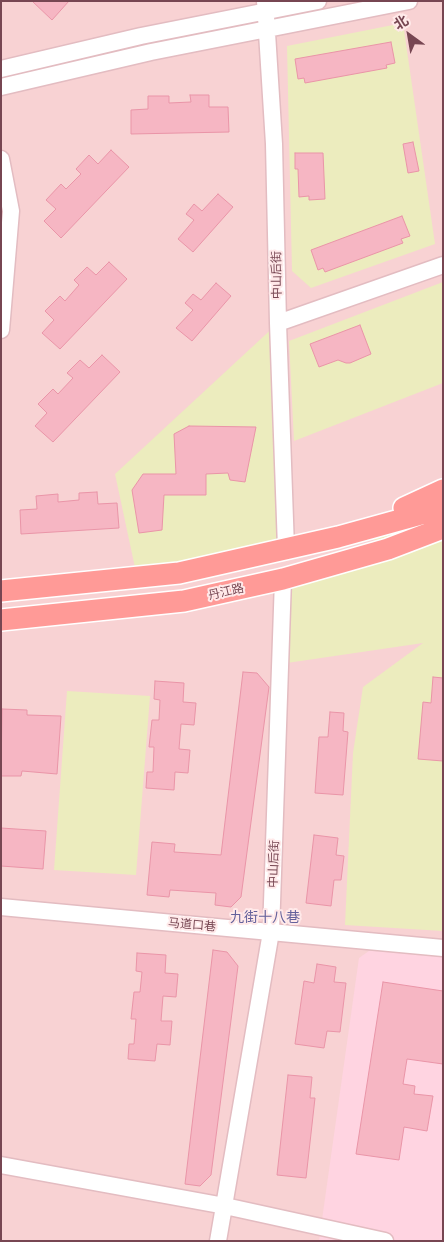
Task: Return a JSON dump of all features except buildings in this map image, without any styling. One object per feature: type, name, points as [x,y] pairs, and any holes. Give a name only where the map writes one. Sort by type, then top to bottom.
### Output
[{"type":"main road","points":[[361,530],[417,501],[443,490]]},
{"type":"main road","points":[[1,591],[180,573],[361,530],[443,508]]},
{"type":"main road","name":"丹江路","points":[[1,620],[184,601],[283,579],[388,549],[443,528]]},
{"type":"main road","points":[[388,549],[443,542]]},
{"type":"street","points":[[1,69],[265,6],[318,1]]},
{"type":"street","points":[[1,87],[151,52],[409,1]]},
{"type":"street","name":"中山后街","points":[[265,6],[274,144],[286,548]]},
{"type":"street","points":[[1,159],[11,211],[1,330]]},
{"type":"street","points":[[278,324],[443,265]]},
{"type":"street","name":"中山后街","points":[[218,1241],[271,932],[283,579]]},
{"type":"street","name":"马道口巷","points":[[1,907],[443,948]]},
{"type":"street","points":[[1,1165],[225,1206],[385,1241]]},
{"type":"shaded area","points":[[1,1],[443,1],[443,1241],[1,1241]]},
{"type":"shaded area","points":[[373,948],[443,955],[443,1241],[319,1241],[359,958]]},
{"type":"green space","points":[[403,23],[435,244],[311,288],[292,271],[287,46]]},
{"type":"green space","points":[[443,282],[443,383],[294,441],[289,341]]},
{"type":"green space","points":[[278,323],[286,548],[137,577],[115,474]]},
{"type":"green space","points":[[443,490],[443,931],[345,925],[353,753],[363,687],[423,643],[280,664],[283,579],[387,549],[361,530]]},
{"type":"green space","points":[[67,691],[150,696],[136,875],[54,870]]},
{"type":"district","name":"九街十八巷","points":[[265,918]]}]
